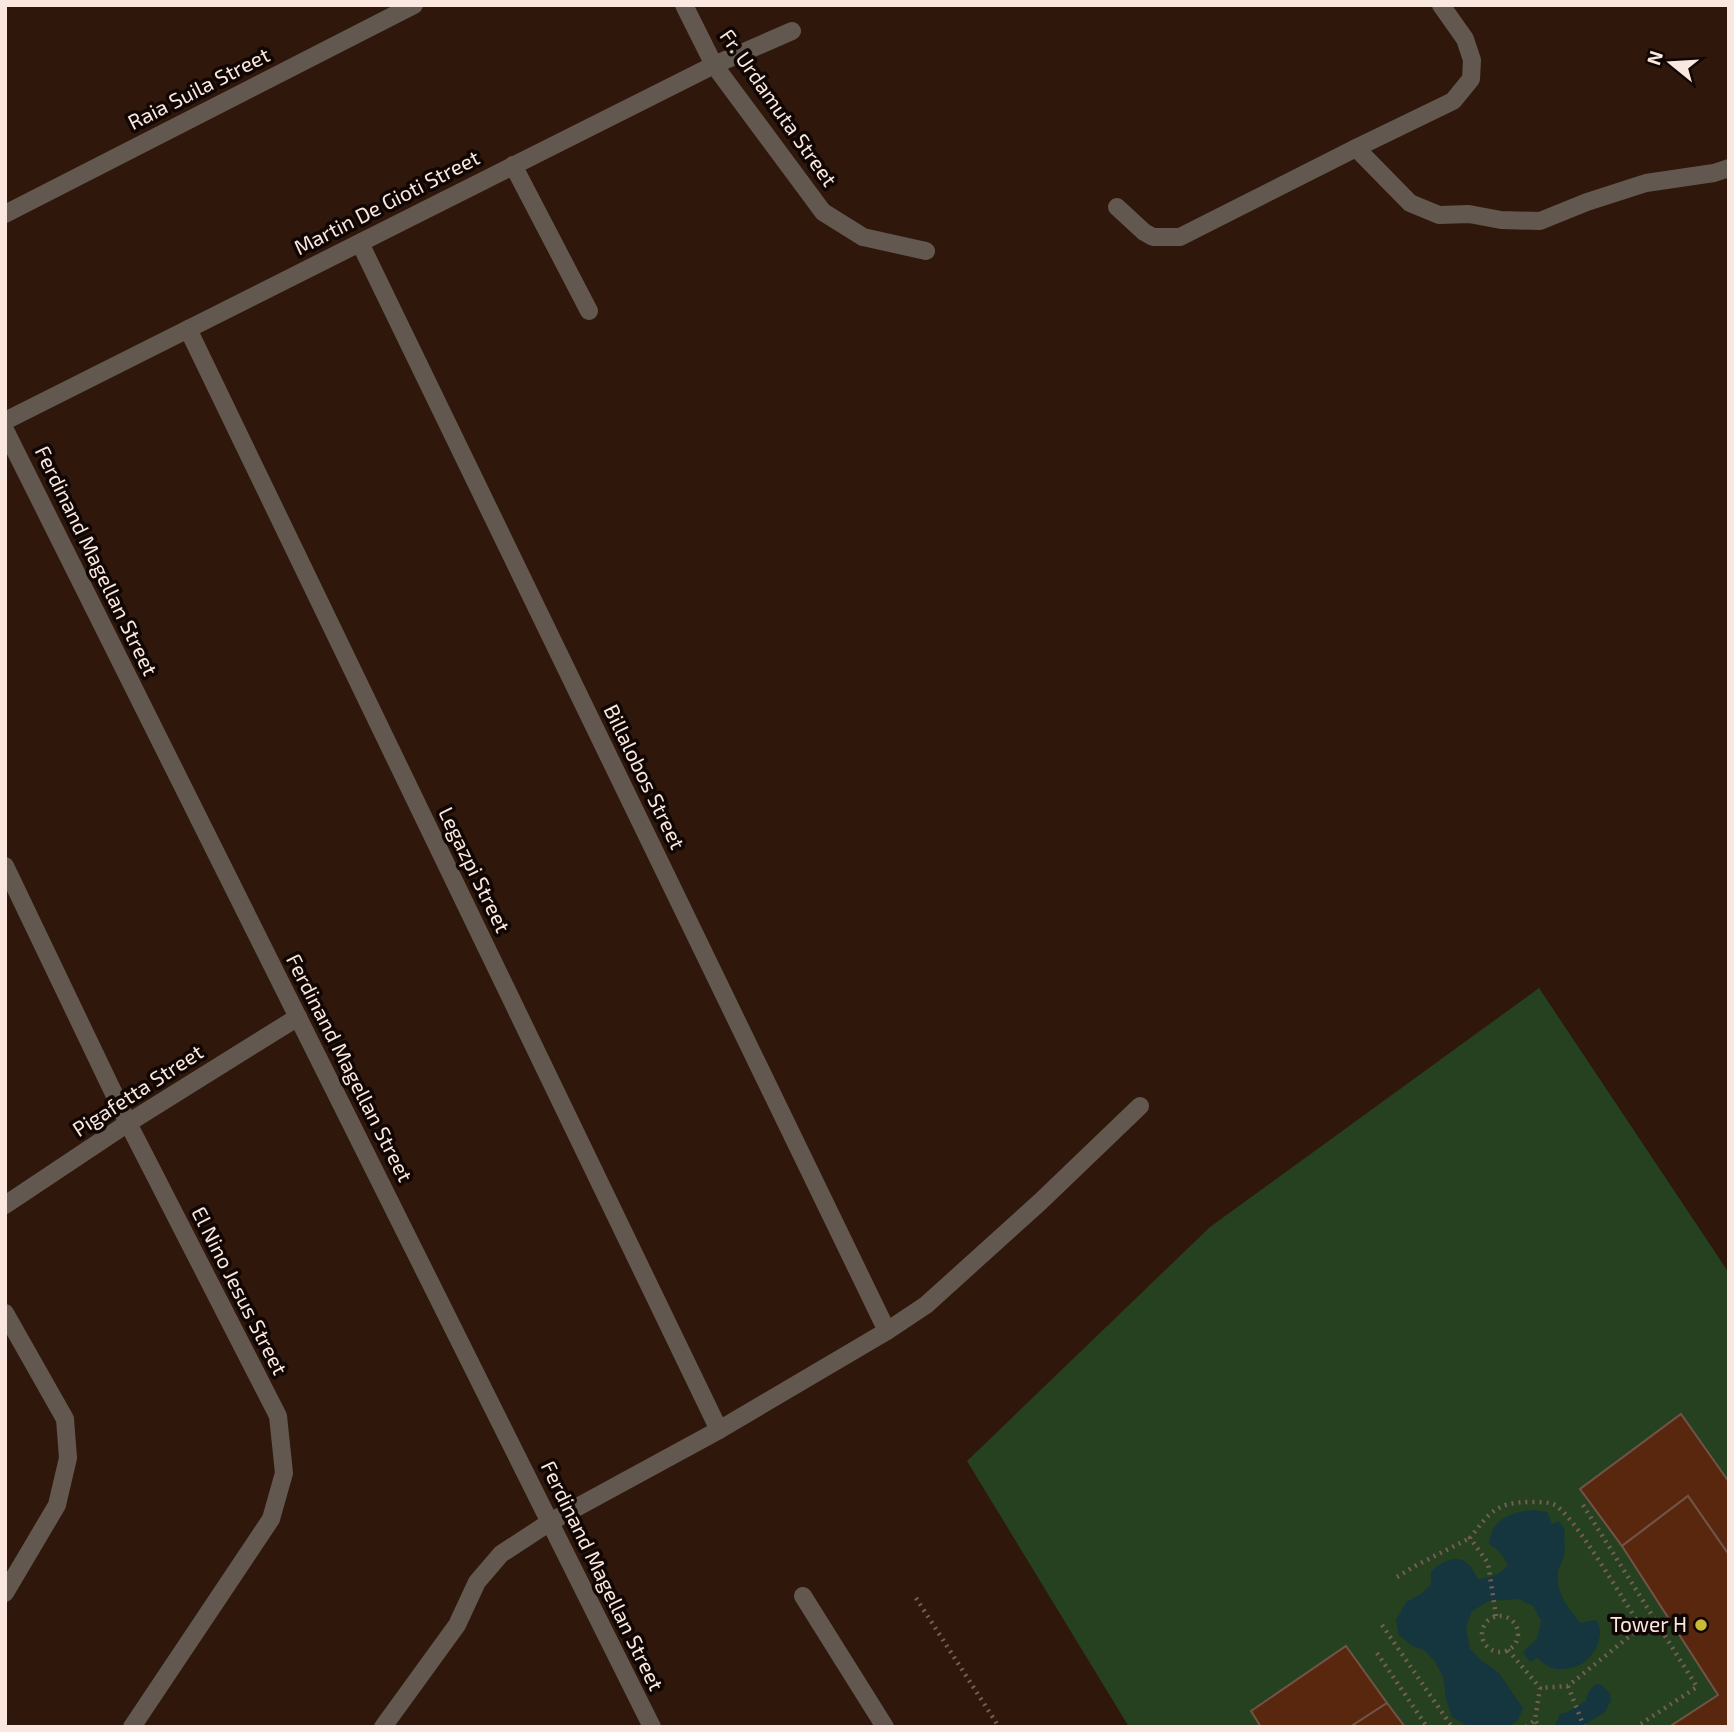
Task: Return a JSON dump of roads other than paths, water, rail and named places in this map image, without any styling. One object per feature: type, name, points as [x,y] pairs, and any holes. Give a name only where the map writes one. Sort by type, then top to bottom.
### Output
[{"type":"street","name":"Raia Suila Street","points":[[5,214],[414,5]]},
{"type":"street","name":"Fr. Urdamuta Street","points":[[684,5],[714,65],[824,212],[863,237],[926,251]]},
{"type":"street","points":[[1116,207],[1153,237],[1180,237],[1453,101],[1471,79],[1472,60],[1465,39],[1441,5]]},
{"type":"street","name":"Martin De Gioti Street","points":[[5,421],[714,65],[792,30]]},
{"type":"street","points":[[1356,148],[1410,204],[1438,215],[1469,214],[1501,220],[1540,220],[1646,183],[1729,169]]},
{"type":"street","points":[[513,165],[589,311]]},
{"type":"street","name":"Billalobos Street","points":[[360,243],[887,1331]]},
{"type":"street","name":"Legazpi Street","points":[[188,329],[719,1430]]},
{"type":"street","name":"Ferdinand Magellan Street","points":[[5,430],[652,1727]]},
{"type":"street","name":"El Nino Jesus Street","points":[[5,866],[128,1123],[278,1416],[284,1473],[271,1519],[132,1727]]},
{"type":"street","name":"Pigafetta Street","points":[[5,1205],[128,1123],[298,1017]]},
{"type":"street","points":[[383,1727],[457,1625],[477,1581],[501,1553],[550,1522],[719,1430],[926,1305],[1040,1202],[1140,1106]]},
{"type":"street","points":[[5,1313],[65,1419],[68,1458],[57,1505],[5,1593]]},
{"type":"street","points":[[803,1596],[885,1727]]},
{"type":"water","points":[[1518,1512],[1547,1512],[1552,1524],[1558,1521],[1565,1529],[1565,1554],[1558,1571],[1559,1587],[1564,1600],[1580,1623],[1596,1620],[1600,1637],[1592,1655],[1583,1663],[1556,1669],[1537,1658],[1530,1662],[1523,1652],[1537,1639],[1541,1621],[1533,1606],[1519,1599],[1489,1601],[1472,1611],[1466,1627],[1470,1649],[1498,1672],[1523,1708],[1518,1720],[1508,1727],[1470,1727],[1452,1717],[1443,1677],[1434,1660],[1424,1650],[1412,1646],[1399,1635],[1396,1620],[1406,1602],[1421,1594],[1431,1584],[1431,1571],[1444,1562],[1454,1559],[1463,1561],[1471,1567],[1478,1579],[1491,1577],[1502,1571],[1508,1565],[1499,1551],[1489,1544],[1494,1528],[1504,1518]]},
{"type":"water","points":[[1596,1684],[1602,1685],[1610,1694],[1611,1700],[1605,1712],[1581,1727],[1557,1727],[1555,1725],[1560,1714],[1586,1701],[1589,1691]]},
{"type":"place","name":"Tower H","points":[[1701,1625]]}]
